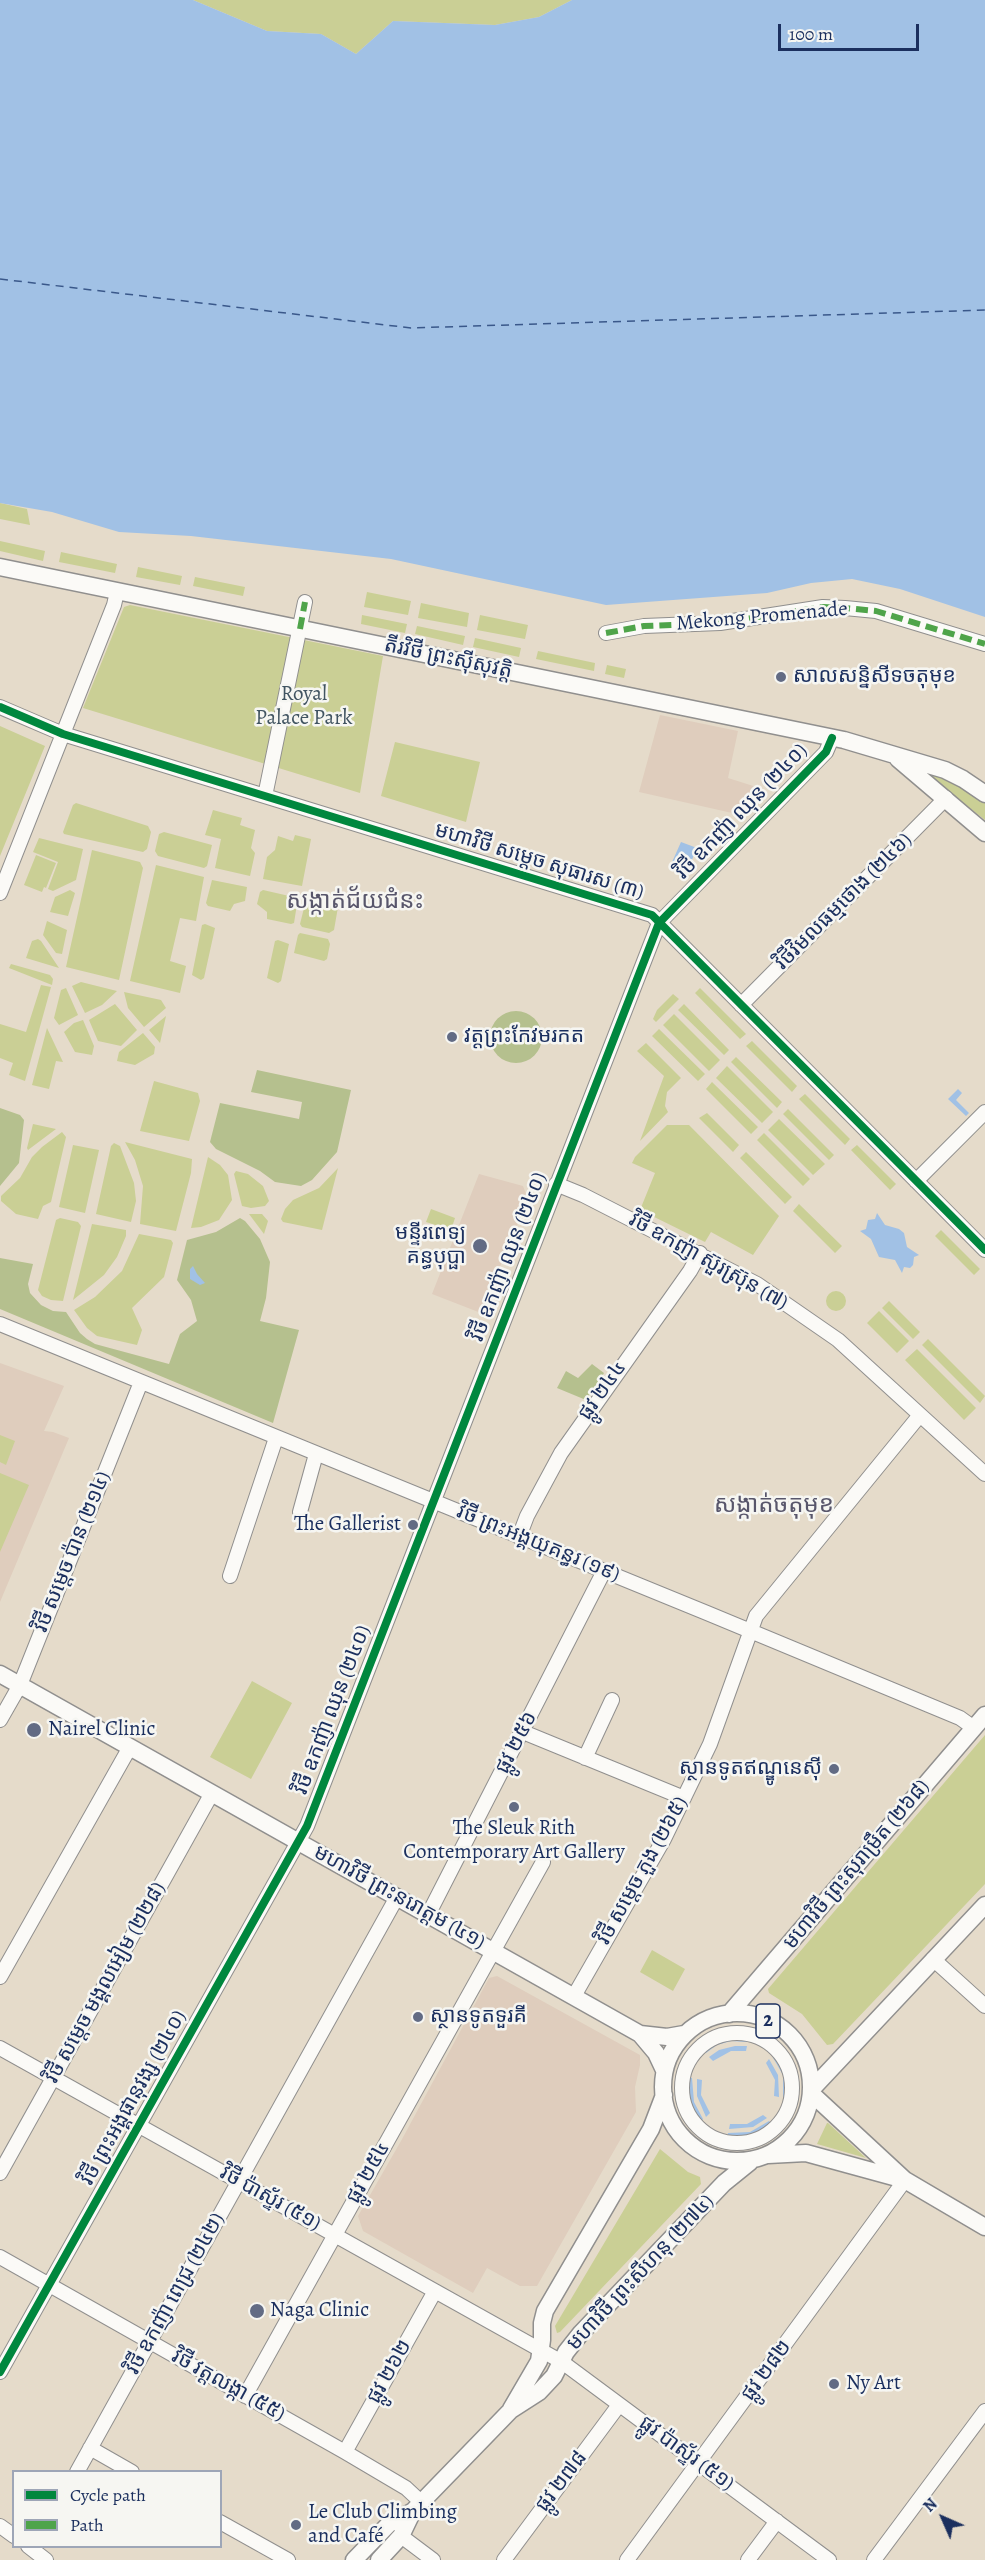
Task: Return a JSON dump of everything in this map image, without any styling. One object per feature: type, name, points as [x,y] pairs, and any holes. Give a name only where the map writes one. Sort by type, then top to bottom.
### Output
[{"type":"main road","name":"តីរវិថី ព្រះស៊ីសុវត្តិ","points":[[0,567],[870,746],[895,756],[931,765],[963,778],[985,794]]},
{"type":"main road","name":"តីរវិថី ព្រះស៊ីសុវត្តិ","points":[[895,756],[985,833]]},
{"type":"main road","points":[[921,779],[919,770],[922,766],[931,765]]},
{"type":"main road","name":"មហាវិថី ព្រះនរោត្តម (៤១)","points":[[0,1674],[640,2034],[656,2053],[664,2070]]},
{"type":"main road","name":"មហាវិថី ព្រះសុរាម្រឹត (២៦៨)","points":[[729,2014],[985,1715]]},
{"type":"main road","points":[[812,2091],[985,1905]]},
{"type":"main road","name":"2","points":[[729,2014],[748,2014],[768,2020],[785,2031],[802,2051],[811,2076],[812,2091],[803,2122],[791,2138],[768,2155],[750,2162],[724,2160],[706,2155],[691,2145],[678,2132],[669,2116],[664,2095],[664,2070],[675,2045],[684,2034],[705,2021],[729,2014]]},
{"type":"main road","name":"មហាវិថី ព្រះនរោត្តម (៤១)","points":[[640,2034],[668,2037],[684,2034]]},
{"type":"main road","name":"2","points":[[812,2091],[905,2180],[985,2227]]},
{"type":"main road","points":[[541,2350],[545,2311],[651,2129],[664,2095]]},
{"type":"main road","name":"2","points":[[768,2155],[806,2153],[905,2180]]},
{"type":"main road","name":"មហាវិថី ព្រះសីហនុ (២៧៤)","points":[[354,2560],[389,2524],[417,2506],[511,2410],[539,2392],[581,2333],[724,2183],[750,2162]]},
{"type":"main road","name":"មហាវិថី ព្រះសីហនុ (២៧៤)","points":[[511,2410],[526,2380],[534,2373],[541,2350]]},
{"type":"main road","name":"មហាវិថី ព្រះសីហនុ (២៧៤)","points":[[379,2560],[401,2536],[417,2506]]},
{"type":"street","points":[[0,893],[114,605],[117,592]]},
{"type":"street","points":[[265,796],[305,602]]},
{"type":"street","name":"Mekong Promenade","points":[[606,633],[644,626],[720,623],[824,607],[876,610],[985,644]]},
{"type":"street","name":"មហាវិថី សម្តេច សុធារស (៣)","points":[[0,707],[63,734],[652,915],[985,1250]]},
{"type":"street","name":"វិថី ឧកញ៉ា ឈុន (២៤០)","points":[[299,1842],[659,923],[826,752],[832,738]]},
{"type":"street","name":"វិថីវិមលធម្មថោង (២៤៦)","points":[[741,1005],[946,798]]},
{"type":"street","points":[[916,1181],[985,1112]]},
{"type":"street","name":"វិថី ឧកញ៉ា ស៊ួរស៊្រុន (៧)","points":[[556,1184],[571,1189],[700,1253],[757,1284],[838,1340],[985,1474]]},
{"type":"street","name":"ផ្លូវ ២៤៤","points":[[519,1537],[527,1516],[561,1453],[690,1271],[700,1253]]},
{"type":"street","name":"វិថី ព្រះអង្គយុគន្ធរ (១៩)","points":[[0,1324],[960,1718],[974,1728]]},
{"type":"street","name":"វិថី សម្តេច ប៉ាន (២១៤)","points":[[0,1720],[20,1685],[141,1382]]},
{"type":"street","name":"វិថី សម្តេច ភួង (២៦៥)","points":[[574,1996],[664,1839],[710,1744],[756,1616],[920,1415]]},
{"type":"street","points":[[230,1576],[276,1437]]},
{"type":"street","points":[[300,1512],[316,1454]]},
{"type":"street","name":"ផ្លូវ ២៥៦","points":[[428,1914],[604,1571]]},
{"type":"street","points":[[585,1758],[612,1700]]},
{"type":"street","points":[[523,1732],[684,1798]]},
{"type":"street","points":[[0,1977],[130,1747]]},
{"type":"street","name":"វិថី សម្តេច មង្គលអៀម (២២៨)","points":[[0,2173],[212,1792]]},
{"type":"street","name":"វិថី ព្រះអង្គផានុវង្ស (២៤០)","points":[[0,2372],[299,1842]]},
{"type":"street","name":"ផ្លូវ ២៥៤","points":[[245,2396],[543,1862]]},
{"type":"street","name":"វិថី ឧកញ៉ា ពេជ្រ (២៤២)","points":[[78,2470],[397,1897]]},
{"type":"street","points":[[933,1959],[985,2006]]},
{"type":"street","points":[[730,2032],[744,2032],[766,2040],[779,2050],[791,2074],[791,2100],[786,2115],[769,2133],[750,2141],[730,2143],[706,2133],[692,2119],[683,2101],[683,2074],[690,2060],[706,2042],[730,2032]]},
{"type":"street","name":"វិថី ប៉ាស្ទ័រ (៥១)","points":[[0,2048],[541,2350]]},
{"type":"street","name":"ផ្លូវ ២៨២","points":[[627,2560],[905,2180]]},
{"type":"street","name":"វិថី វត្តលង្កា (៥៥)","points":[[0,2258],[406,2488],[417,2506]]},
{"type":"street","name":"ផ្លូវ ២៦២","points":[[345,2452],[435,2292]]},
{"type":"street","name":"ផ្លូវ ប៉ាស្ទ័រ (៥១)","points":[[541,2350],[562,2362],[829,2560]]},
{"type":"street","name":"ផ្លូវ ២៧៨","points":[[504,2560],[619,2405]]},
{"type":"street","points":[[874,2560],[985,2411]]},
{"type":"street","points":[[90,2448],[128,2470]]},
{"type":"street","points":[[748,2560],[777,2521]]},
{"type":"street","points":[[222,2523],[288,2560]]},
{"type":"street","points":[[401,2536],[433,2560]]},
{"type":"street","points":[[30,2551],[46,2560]]},
{"type":"shaded area","points":[[660,715],[738,731],[728,778],[766,790],[741,815],[639,792]]},
{"type":"shaded area","name":"មន្ទីរពេទ្យ គន្ធបុប្ផា","points":[[479,1174],[523,1186],[528,1199],[481,1313],[432,1294]]},
{"type":"shaded area","points":[[0,1363],[64,1386],[44,1431],[69,1438],[0,1602]]},
{"type":"shaded area","points":[[497,1976],[640,2055],[640,2065],[635,2087],[636,2112],[537,2286],[520,2286],[487,2268],[473,2293],[363,2231],[358,2216],[489,1978]]},
{"type":"green space","points":[[193,0],[572,0],[539,17],[495,25],[393,21],[356,54],[321,34],[267,31]]},
{"type":"green space","points":[[0,503],[27,509],[30,525],[0,519]]},
{"type":"green space","points":[[0,541],[45,551],[43,561],[0,551]]},
{"type":"green space","points":[[61,552],[117,564],[115,573],[59,562]]},
{"type":"green space","points":[[138,567],[182,576],[180,585],[136,577]]},
{"type":"green space","points":[[195,577],[245,587],[243,596],[193,586]]},
{"type":"green space","points":[[367,592],[411,601],[408,615],[364,607]]},
{"type":"green space","points":[[421,603],[469,613],[467,627],[418,618]]},
{"type":"green space","name":"Royal Palace Park","points":[[130,605],[383,656],[360,793],[83,708],[124,607]]},
{"type":"green space","points":[[362,615],[407,624],[405,633],[361,624]]},
{"type":"green space","points":[[480,615],[528,625],[525,639],[477,630]]},
{"type":"green space","points":[[417,626],[465,636],[463,645],[415,634]]},
{"type":"green space","points":[[475,638],[521,648],[519,657],[473,647]]},
{"type":"green space","points":[[538,651],[595,663],[594,671],[536,659]]},
{"type":"green space","points":[[607,665],[626,669],[624,678],[605,674]]},
{"type":"green space","points":[[0,726],[45,746],[0,856]]},
{"type":"green space","points":[[395,742],[480,762],[466,822],[381,796]]},
{"type":"green space","points":[[928,771],[978,796],[985,803],[985,820],[927,774]]},
{"type":"green space","points":[[76,803],[148,826],[151,832],[147,849],[143,852],[64,834],[73,805]]},
{"type":"green space","points":[[213,810],[242,818],[240,825],[255,830],[251,848],[255,853],[250,876],[215,868],[221,839],[205,835]]},
{"type":"green space","points":[[164,832],[212,845],[207,866],[204,868],[158,856],[155,851],[159,834]]},
{"type":"green space","points":[[295,835],[311,839],[302,886],[263,879],[267,857],[275,850],[278,836],[293,841]]},
{"type":"green space","points":[[39,838],[83,849],[76,880],[53,891],[48,889],[58,862],[33,852]]},
{"type":"green space","points":[[92,850],[140,862],[143,868],[119,980],[66,967]]},
{"type":"green space","points":[[36,855],[56,863],[46,888],[44,887],[42,892],[24,885]]},
{"type":"green space","points":[[156,865],[204,877],[196,921],[180,918],[170,961],[186,966],[180,993],[130,981]]},
{"type":"green space","points":[[212,880],[247,887],[245,901],[234,904],[230,911],[208,906],[206,903]]},
{"type":"green space","points":[[70,890],[75,893],[68,916],[50,912],[55,897]]},
{"type":"green space","points":[[263,890],[298,898],[294,923],[267,919],[267,912],[257,904],[260,892]]},
{"type":"green space","points":[[306,900],[338,907],[334,930],[329,933],[302,927],[300,924]]},
{"type":"green space","points":[[47,921],[67,930],[62,954],[56,953],[43,935]]},
{"type":"green space","points":[[202,925],[215,928],[204,978],[201,980],[192,975]]},
{"type":"green space","points":[[300,933],[328,939],[330,944],[327,959],[324,961],[294,953]]},
{"type":"green space","points":[[38,939],[59,968],[26,958],[32,941]]},
{"type":"green space","points":[[275,941],[289,944],[281,981],[278,983],[267,978]]},
{"type":"green space","points":[[11,964],[50,975],[53,979],[52,985],[9,968]]},
{"type":"green space","points":[[81,982],[117,991],[102,1005],[85,1013],[72,986]]},
{"type":"green space","points":[[41,985],[51,987],[25,1081],[9,1075],[13,1063],[0,1058],[0,1024],[26,1032]]},
{"type":"green space","points":[[66,988],[78,1015],[59,1025],[54,1018],[61,990]]},
{"type":"green space","points":[[700,988],[746,1034],[740,1039],[695,993]]},
{"type":"green space","points":[[124,992],[161,1000],[166,1008],[144,1027],[128,1008]]},
{"type":"green space","points":[[673,994],[679,999],[656,1022],[653,1019],[657,1010]]},
{"type":"green space","points":[[115,1004],[137,1030],[121,1046],[98,1041],[89,1020]]},
{"type":"green space","points":[[684,1004],[729,1050],[724,1055],[678,1010]]},
{"type":"green space","points":[[516,1011],[526,1013],[534,1019],[540,1027],[542,1037],[540,1047],[534,1055],[526,1061],[516,1063],[506,1061],[498,1055],[492,1047],[490,1037],[492,1027],[498,1019],[506,1013]]},
{"type":"green space","points":[[674,1014],[720,1060],[709,1071],[663,1025]]},
{"type":"green space","points":[[166,1016],[160,1043],[149,1030]]},
{"type":"green space","points":[[83,1020],[94,1046],[92,1055],[75,1052],[64,1032],[74,1023]]},
{"type":"green space","points":[[47,1028],[63,1062],[56,1061],[49,1089],[32,1085]]},
{"type":"green space","points":[[659,1029],[705,1074],[698,1081],[652,1036]]},
{"type":"green space","points":[[143,1033],[155,1047],[154,1054],[135,1065],[117,1061],[119,1052]]},
{"type":"green space","points":[[752,1041],[797,1086],[792,1092],[746,1046]]},
{"type":"green space","points":[[646,1043],[681,1078],[667,1092],[665,1106],[668,1112],[640,1141],[664,1076],[637,1051]]},
{"type":"green space","points":[[736,1057],[782,1102],[777,1108],[731,1062]]},
{"type":"green space","points":[[727,1066],[773,1112],[762,1123],[716,1078]]},
{"type":"green space","points":[[257,1070],[351,1090],[337,1152],[312,1180],[301,1186],[275,1182],[260,1171],[216,1149],[210,1142],[220,1103],[299,1119],[302,1102],[251,1092]]},
{"type":"green space","points":[[154,1081],[198,1093],[200,1101],[189,1141],[140,1131]]},
{"type":"green space","points":[[712,1082],[758,1127],[751,1134],[706,1089]]},
{"type":"green space","points":[[805,1094],[850,1139],[845,1145],[799,1099]]},
{"type":"green space","points":[[0,1108],[20,1115],[24,1120],[19,1163],[0,1186]]},
{"type":"green space","points":[[788,1109],[834,1155],[829,1160],[783,1114]]},
{"type":"green space","points":[[707,1113],[739,1145],[733,1152],[699,1118]]},
{"type":"green space","points":[[779,1119],[825,1164],[813,1175],[768,1130]]},
{"type":"green space","points":[[33,1124],[56,1129],[28,1150],[27,1148]]},
{"type":"green space","points":[[667,1125],[689,1125],[779,1216],[753,1255],[711,1232],[705,1242],[640,1210],[655,1173],[632,1163],[635,1157]]},
{"type":"green space","points":[[62,1132],[66,1137],[51,1202],[43,1206],[38,1219],[16,1214],[1,1201],[1,1196],[20,1178],[32,1157]]},
{"type":"green space","points":[[764,1133],[810,1179],[803,1186],[757,1140]]},
{"type":"green space","points":[[125,1142],[192,1159],[191,1173],[176,1231],[140,1224],[143,1186],[135,1160]]},
{"type":"green space","points":[[114,1143],[120,1146],[134,1183],[136,1201],[131,1222],[96,1214],[111,1146]]},
{"type":"green space","points":[[73,1145],[99,1150],[85,1213],[59,1207]]},
{"type":"green space","points":[[857,1145],[896,1184],[890,1190],[851,1150]]},
{"type":"green space","points":[[746,1152],[792,1197],[785,1204],[740,1158]]},
{"type":"green space","points":[[208,1157],[220,1165],[228,1175],[232,1200],[219,1220],[191,1228]]},
{"type":"green space","points":[[338,1168],[322,1230],[283,1222],[281,1219],[285,1209],[293,1200],[319,1188]]},
{"type":"green space","points":[[236,1171],[248,1174],[263,1186],[269,1201],[265,1206],[251,1208],[242,1206],[234,1174]]},
{"type":"green space","points":[[799,1204],[842,1246],[835,1253],[793,1211]]},
{"type":"green space","points":[[431,1209],[455,1218],[451,1230],[426,1222]]},
{"type":"green space","points":[[249,1214],[262,1214],[268,1221],[264,1234]]},
{"type":"green space","points":[[60,1218],[78,1222],[81,1226],[63,1301],[51,1300],[42,1296],[38,1290],[56,1220]]},
{"type":"green space","points":[[240,1218],[245,1221],[260,1239],[270,1262],[266,1298],[260,1321],[299,1330],[273,1423],[0,1309],[0,1258],[33,1264],[28,1284],[30,1293],[41,1305],[53,1311],[66,1312],[80,1333],[87,1339],[95,1344],[169,1364],[180,1334],[197,1321],[191,1300],[177,1280],[187,1240],[216,1232]]},
{"type":"green space","points":[[92,1224],[126,1230],[126,1236],[117,1257],[104,1275],[73,1300]]},
{"type":"green space","points":[[941,1230],[980,1269],[974,1275],[935,1236]]},
{"type":"green space","points":[[139,1234],[171,1240],[173,1243],[164,1277],[132,1308],[142,1330],[137,1345],[97,1336],[87,1328],[74,1310],[95,1297],[122,1271]]},
{"type":"green space","points":[[832,1291],[840,1291],[846,1297],[846,1305],[840,1311],[832,1311],[826,1305],[826,1297]]},
{"type":"green space","points":[[889,1301],[920,1332],[913,1339],[882,1308]]},
{"type":"green space","points":[[879,1311],[909,1341],[897,1353],[867,1323]]},
{"type":"green space","points":[[928,1339],[985,1396],[980,1403],[922,1345]]},
{"type":"green space","points":[[917,1349],[976,1408],[964,1420],[905,1360]]},
{"type":"green space","points":[[592,1364],[604,1373],[586,1400],[557,1388],[566,1371],[578,1378]]},
{"type":"green space","points":[[0,1435],[15,1441],[6,1465],[0,1462]]},
{"type":"green space","points":[[0,1473],[29,1485],[0,1552]]},
{"type":"green space","points":[[252,1681],[292,1703],[251,1779],[210,1757]]},
{"type":"green space","points":[[985,1735],[985,1884],[833,2044],[827,2045],[802,2014],[769,1993],[768,1989]]},
{"type":"green space","points":[[652,1950],[685,1969],[673,1991],[640,1972]]},
{"type":"green space","points":[[828,2123],[866,2158],[817,2144]]},
{"type":"green space","points":[[660,2149],[688,2172],[700,2177],[701,2184],[557,2333],[555,2326]]},
{"type":"water","points":[[0,0],[193,0],[267,31],[321,34],[356,54],[393,21],[495,25],[539,17],[572,0],[985,0],[985,617],[900,589],[852,579],[811,583],[767,593],[606,605],[391,559],[191,536],[119,532],[52,512],[0,503]]},
{"type":"water","points":[[681,842],[697,848],[685,876],[669,869]]},
{"type":"water","points":[[958,1089],[962,1093],[956,1100],[969,1113],[966,1116],[948,1099]]},
{"type":"water","points":[[877,1213],[885,1225],[904,1233],[907,1247],[919,1255],[914,1257],[910,1268],[904,1267],[902,1273],[895,1260],[879,1257],[871,1239],[860,1231],[866,1229],[868,1220],[875,1219]]},
{"type":"water","points":[[193,1266],[205,1283],[200,1285],[190,1279],[190,1269]]},
{"type":"water","points":[[723,2037],[749,2037],[747,2042],[731,2041],[717,2045],[706,2053],[703,2050]]},
{"type":"water","points":[[747,2046],[746,2051],[731,2051],[713,2061],[709,2057],[719,2050]]},
{"type":"water","points":[[776,2053],[788,2075],[788,2099],[783,2098],[783,2075],[772,2056]]},
{"type":"water","points":[[769,2059],[778,2075],[779,2097],[774,2096],[775,2080],[766,2063]]},
{"type":"water","points":[[688,2077],[692,2078],[694,2102],[703,2119],[700,2123],[690,2107],[687,2094]]},
{"type":"water","points":[[697,2079],[702,2080],[701,2095],[710,2113],[706,2117],[697,2096]]},
{"type":"water","points":[[763,2115],[767,2118],[753,2127],[729,2129],[730,2124],[747,2124]]},
{"type":"water","points":[[769,2121],[773,2125],[759,2135],[744,2139],[727,2138],[728,2133],[750,2132]]},
{"type":"ferry route","points":[[0,279],[411,328],[985,310]]},
{"type":"marked path","points":[[300,629],[305,602]]},
{"type":"marked path","points":[[606,633],[644,626],[720,623],[823,607],[876,611],[985,644]]},
{"type":"cycle path","points":[[0,707],[63,734],[652,915],[985,1250]]},
{"type":"cycle path","points":[[0,2372],[307,1826],[659,923],[826,752],[832,738]]},
{"type":"place","name":"សាលសន្និសីទចតុមុខ","points":[[781,677]]},
{"type":"place","name":"វត្តព្រះកែវមរកត","points":[[452,1037]]},
{"type":"place","name":"មន្ទីរពេទ្យ គន្ធបុប្ផា","points":[[480,1246]]},
{"type":"place","name":"The Gallerist","points":[[413,1525]]},
{"type":"place","name":"Nairel Clinic","points":[[34,1730]]},
{"type":"place","name":"ស្ថានទូតឥណ្ឌូនេស៊ី","points":[[834,1769]]},
{"type":"place","name":"The Sleuk Rith Contemporary Art Gallery","points":[[514,1807]]},
{"type":"place","name":"ស្ថានទូតទួរគី","points":[[418,2017]]},
{"type":"place","name":"Naga Clinic","points":[[257,2311]]},
{"type":"place","name":"Ny Art","points":[[834,2384]]},
{"type":"place","name":"Le Club Climbing and Café","points":[[296,2525]]},
{"type":"district","name":"សង្កាត់ជ័យជំនះ","points":[[355,902]]},
{"type":"district","name":"សង្កាត់ចតុមុខ","points":[[774,1506]]}]
